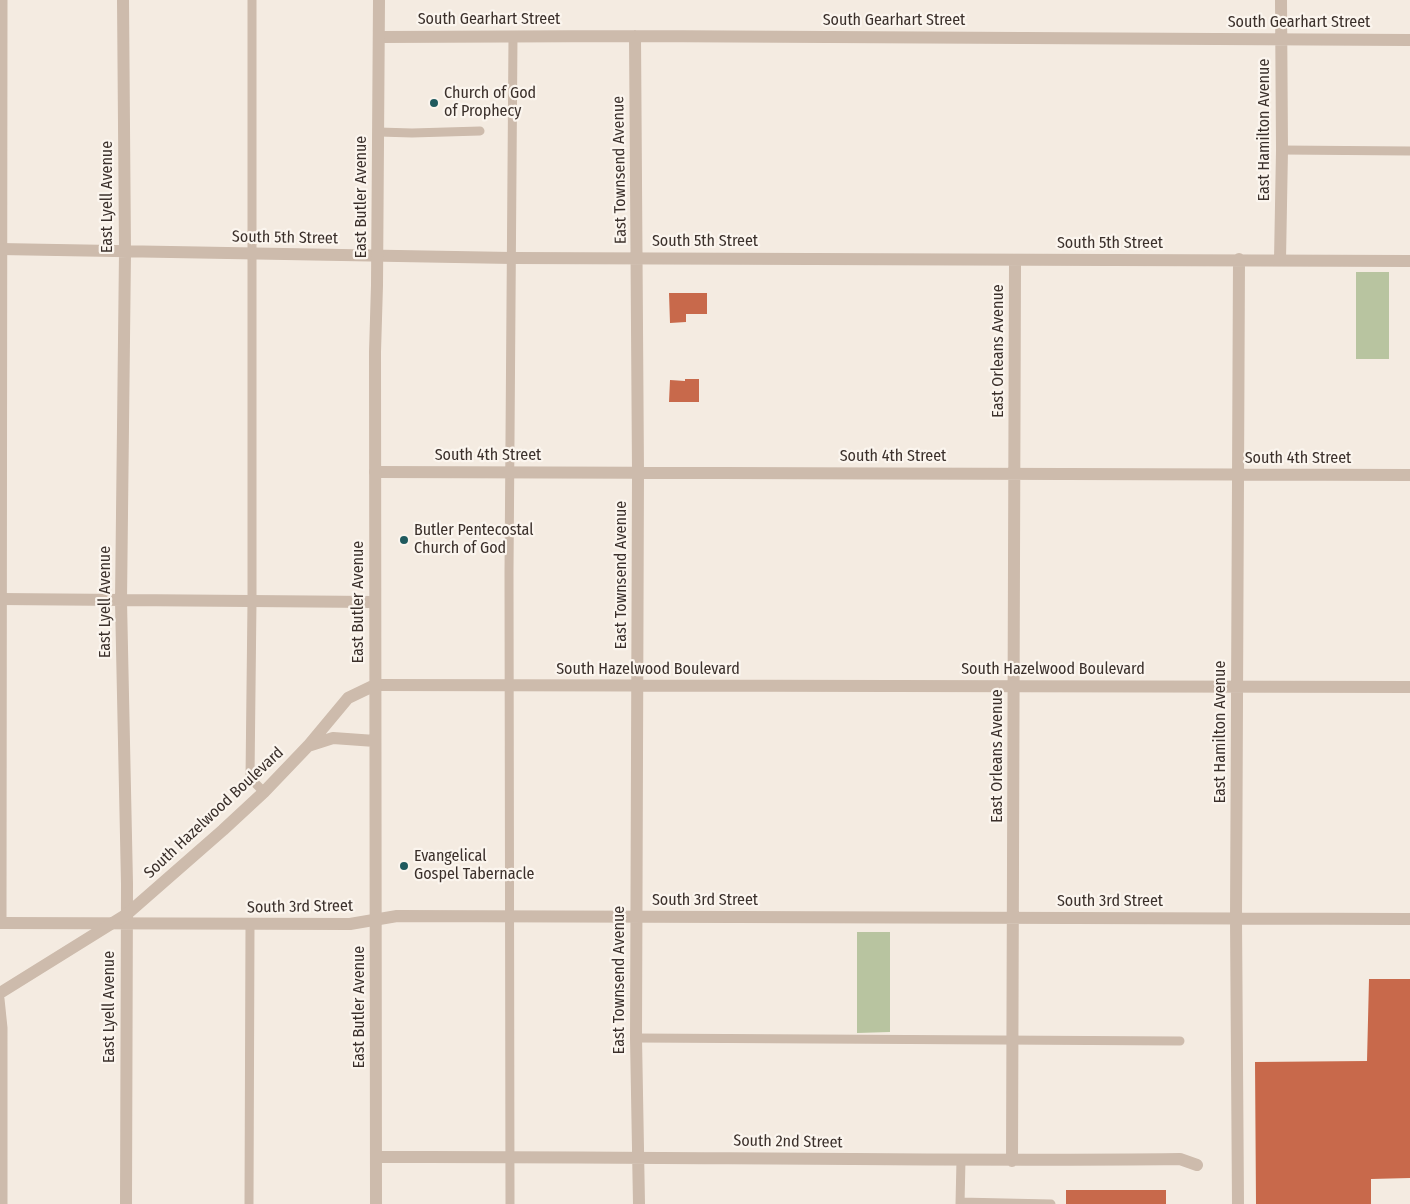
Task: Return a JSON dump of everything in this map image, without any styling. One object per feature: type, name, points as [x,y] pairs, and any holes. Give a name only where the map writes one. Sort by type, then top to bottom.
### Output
[{"type":"street","name":"East Lyell Avenue","points":[[123,0],[125,252],[121,601],[126,1204]]},
{"type":"street","name":"East Butler Avenue","points":[[376,1204],[375,472],[379,0]]},
{"type":"street","name":"East Hamilton Avenue","points":[[1280,260],[1282,150],[1281,0]]},
{"type":"street","name":"South Gearhart Street","points":[[378,37],[635,36],[1410,40]]},
{"type":"street","name":"East Townsend Avenue","points":[[635,36],[638,472],[636,1038],[639,1204]]},
{"type":"street","name":"South 5th Street","points":[[1,250],[251,253],[378,257],[1015,261],[1410,261]]},
{"type":"street","name":"East Hamilton Avenue","points":[[1238,1204],[1236,919],[1239,260]]},
{"type":"street","name":"East Orleans Avenue","points":[[1012,1161],[1015,261]]},
{"type":"street","name":"South 4th Street","points":[[375,472],[1410,475]]},
{"type":"street","points":[[1,599],[375,602]]},
{"type":"street","name":"South Hazelwood Boulevard","points":[[0,993],[123,920],[264,792],[308,746],[348,698],[375,684],[1410,687]]},
{"type":"street","points":[[308,746],[333,738],[375,741]]},
{"type":"street","name":"South 3rd Street","points":[[1,923],[123,920],[250,924],[350,924],[396,916],[1410,919]]},
{"type":"street","name":"South 2nd Street","points":[[377,1157],[510,1156],[1012,1161],[1180,1159],[1197,1165]]},
{"type":"lane","points":[[1,923],[3,0]]},
{"type":"lane","points":[[252,0],[252,602],[250,778],[264,792]]},
{"type":"lane","points":[[510,1204],[509,572],[513,36]]},
{"type":"lane","points":[[378,132],[480,131]]},
{"type":"lane","points":[[1282,150],[1410,151]]},
{"type":"lane","points":[[249,1204],[250,924]]},
{"type":"lane","points":[[0,999],[3,1028],[3,1204]]},
{"type":"lane","points":[[636,1038],[1180,1041]]},
{"type":"lane","points":[[961,1160],[960,1203],[1051,1204]]},
{"type":"green space","points":[[1356,272],[1389,272],[1389,359],[1356,359]]},
{"type":"green space","points":[[857,932],[890,932],[890,1032],[857,1033]]},
{"type":"building","points":[[669,293],[707,293],[707,314],[686,314],[686,322],[670,323]]},
{"type":"building","points":[[685,379],[699,379],[699,402],[669,402],[670,380],[685,381]]},
{"type":"building","points":[[1369,979],[1410,979],[1410,1178],[1371,1179],[1371,1204],[1256,1204],[1255,1062],[1367,1061]]},
{"type":"building","points":[[1066,1190],[1166,1190],[1166,1204],[1066,1204]]},
{"type":"place","name":"Church of God of Prophecy","points":[[434,103]]},
{"type":"place","name":"Butler Pentecostal Church of God","points":[[404,540]]},
{"type":"place","name":"Evangelical Gospel Tabernacle","points":[[404,866]]}]
